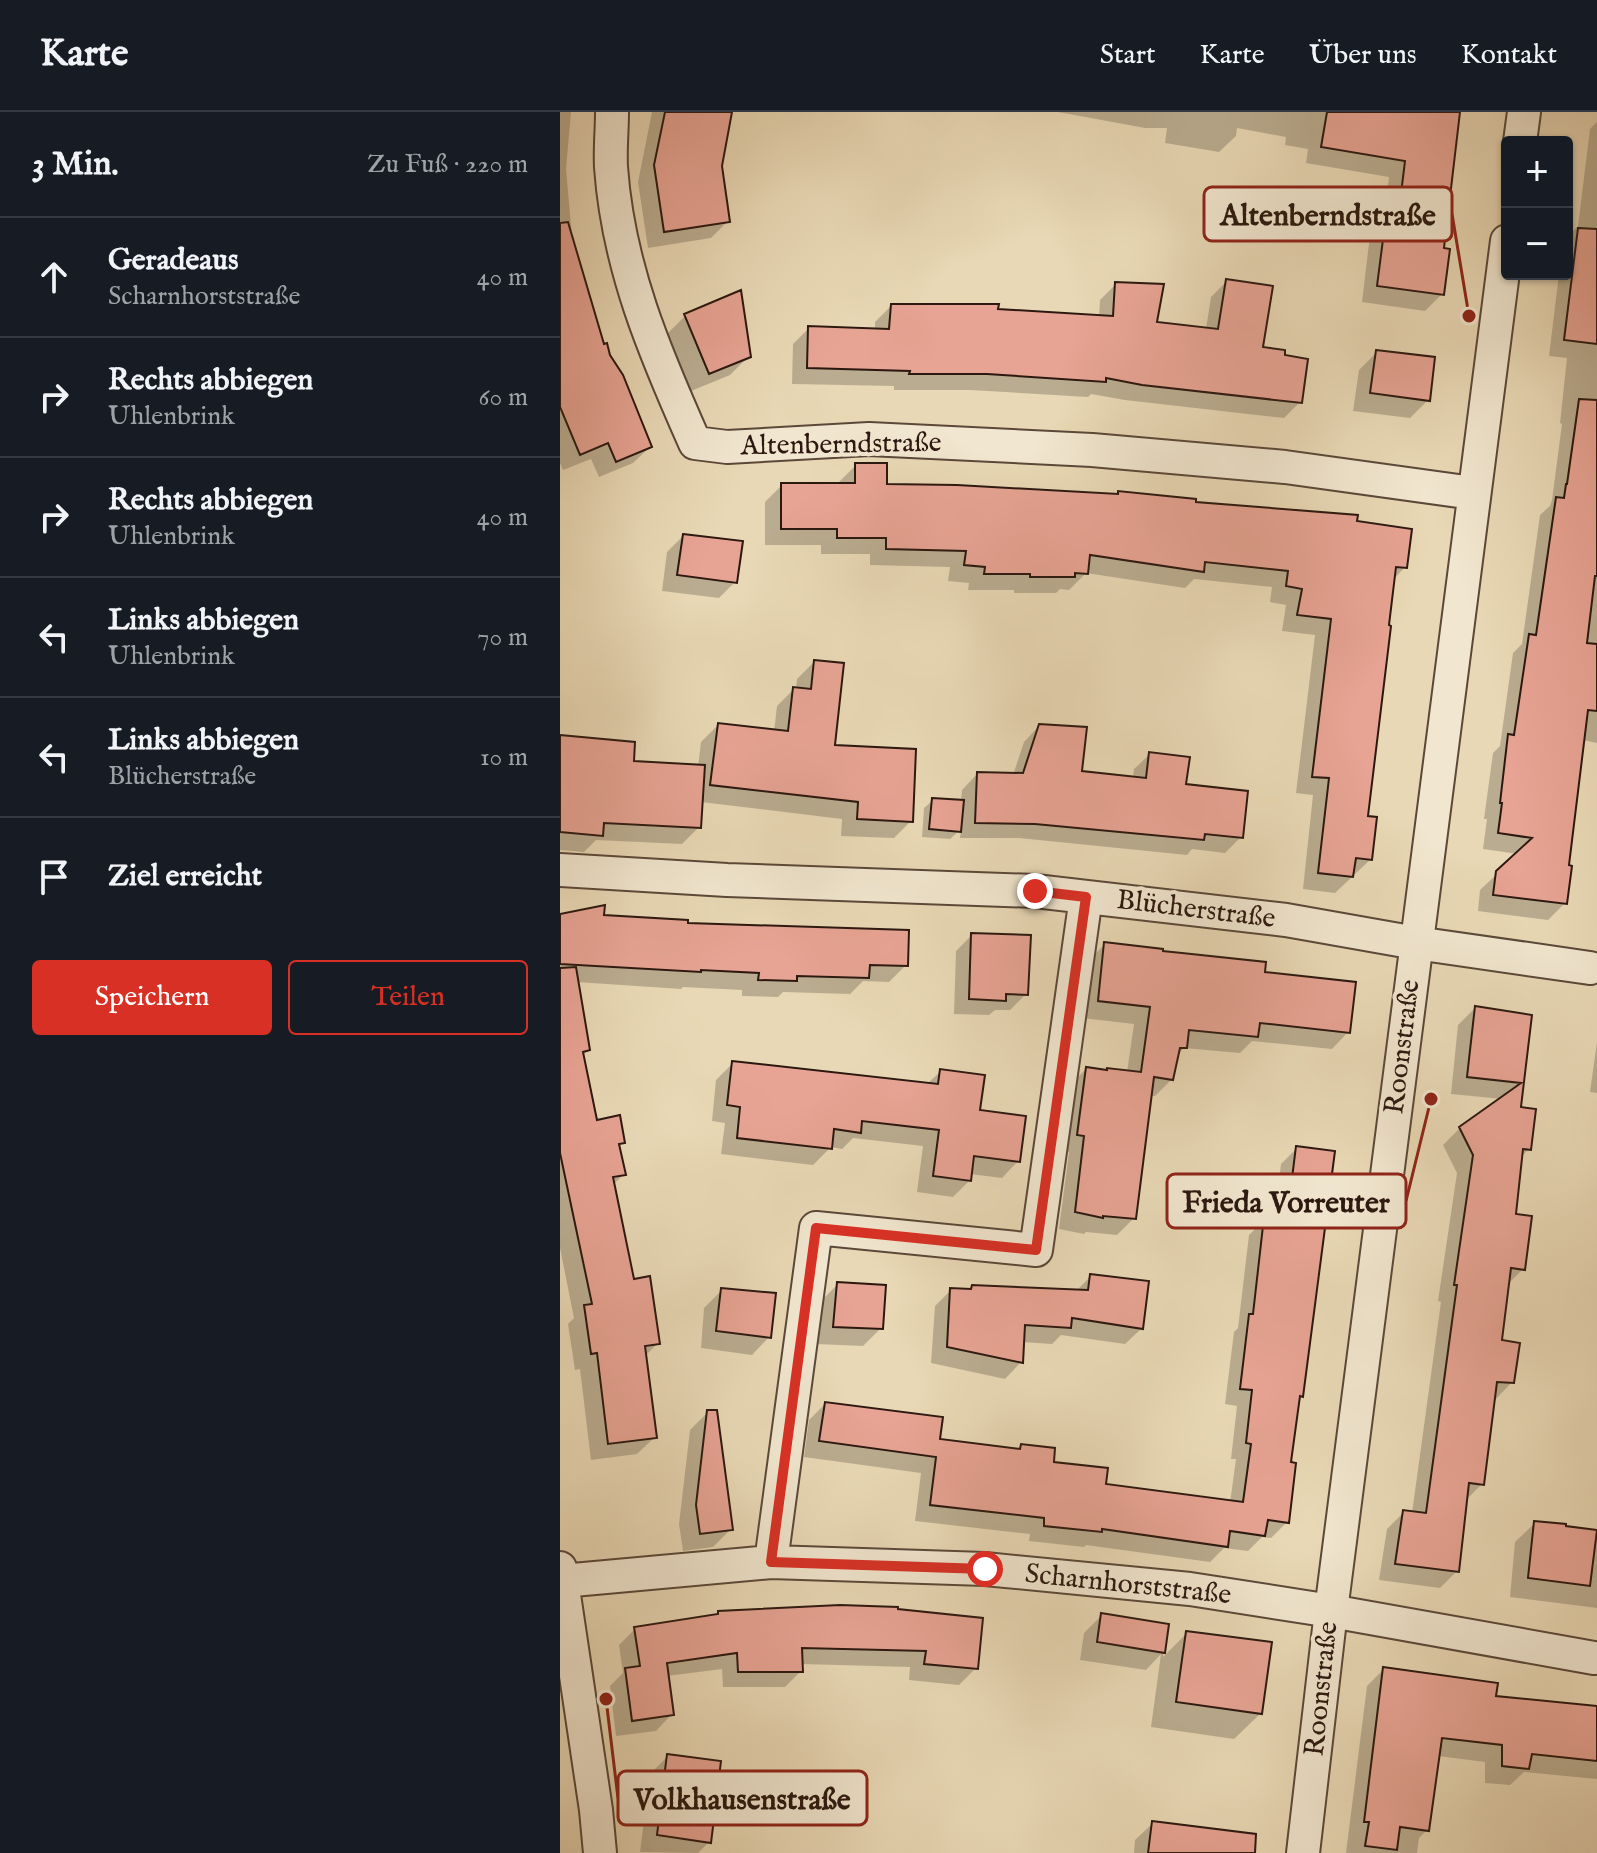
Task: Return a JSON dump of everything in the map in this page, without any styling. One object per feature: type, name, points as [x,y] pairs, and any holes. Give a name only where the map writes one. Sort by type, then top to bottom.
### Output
[{"type":"street","name":"Altenberndstraße","points":[[612,112],[611,167],[627,263],[656,355],[695,443],[727,447],[869,439],[1092,450],[1285,467],[1473,493]]},
{"type":"street","points":[[1521,136],[1524,112]]},
{"type":"street","name":"Roonstraße","points":[[1303,1853],[1331,1611],[1502,280]]},
{"type":"street","name":"Blücherstraße","points":[[560,870],[727,880],[1035,891],[1286,920],[1416,943],[1590,968]]},
{"type":"street","points":[[771,1562],[816,1228],[1036,1250],[1086,897]]},
{"type":"street","name":"Scharnhorststraße","points":[[561,1575],[771,1562],[985,1569],[1190,1589],[1594,1658]]},
{"type":"street","points":[[561,1575],[600,1853]]},
{"type":"building","points":[[665,112],[732,112],[722,166],[730,222],[664,232],[654,165]]},
{"type":"building","points":[[1327,112],[1460,112],[1444,248],[1450,249],[1444,295],[1377,286],[1386,216],[1398,218],[1405,161],[1321,147]]},
{"type":"building","points":[[568,222],[604,344],[607,343],[610,355],[623,375],[652,447],[616,462],[608,443],[580,455],[560,407],[560,223]]},
{"type":"building","points":[[1578,228],[1597,229],[1597,344],[1564,340]]},
{"type":"building","points":[[1226,279],[1273,286],[1263,347],[1285,350],[1285,355],[1308,359],[1302,403],[1106,378],[1106,382],[987,374],[909,374],[910,371],[807,368],[808,326],[889,329],[891,304],[999,304],[998,309],[1113,316],[1115,282],[1164,284],[1157,322],[1218,329]]},
{"type":"building","points":[[741,290],[751,357],[709,374],[684,314]]},
{"type":"building","points":[[1376,350],[1435,357],[1430,401],[1370,393]]},
{"type":"building","points":[[1579,399],[1597,400],[1597,576],[1587,643],[1597,644],[1597,711],[1588,710],[1567,904],[1493,895],[1496,871],[1532,838],[1498,833],[1500,803],[1508,734],[1514,735],[1529,634],[1536,635],[1556,497],[1564,498]]},
{"type":"building","points":[[855,463],[887,463],[887,484],[1118,494],[1118,491],[1196,499],[1196,502],[1358,515],[1357,521],[1412,529],[1407,568],[1396,567],[1368,816],[1377,817],[1372,860],[1356,858],[1353,877],[1318,873],[1329,778],[1312,777],[1331,619],[1297,615],[1302,589],[1286,586],[1288,571],[1205,562],[1204,572],[1090,555],[1088,574],[1075,573],[1075,577],[984,574],[985,567],[964,565],[966,551],[886,549],[886,538],[837,538],[837,529],[781,529],[781,483],[855,483]]},
{"type":"building","points":[[683,534],[743,541],[737,583],[677,575]]},
{"type":"building","points":[[814,660],[844,663],[835,745],[916,749],[913,822],[857,819],[858,802],[710,785],[718,723],[788,731],[793,687],[811,689]]},
{"type":"building","points":[[1039,724],[1087,727],[1082,771],[1146,778],[1149,752],[1190,757],[1186,784],[1248,791],[1243,838],[1205,834],[1204,840],[1035,824],[975,823],[977,772],[1023,773]]},
{"type":"building","points":[[560,735],[635,742],[634,761],[705,765],[701,828],[604,823],[603,836],[560,832]]},
{"type":"building","points":[[932,798],[964,800],[961,832],[929,829]]},
{"type":"building","points":[[605,905],[604,915],[688,920],[688,923],[909,930],[908,966],[870,965],[869,978],[797,976],[797,981],[758,980],[759,973],[560,964],[560,914]]},
{"type":"building","points":[[971,933],[1031,935],[1028,995],[1006,994],[1006,1001],[969,999]]},
{"type":"building","points":[[1104,942],[1266,962],[1265,972],[1356,982],[1350,1033],[1260,1023],[1258,1037],[1189,1030],[1187,1048],[1180,1048],[1173,1080],[1154,1077],[1136,1219],[1103,1218],[1075,1212],[1084,1136],[1077,1135],[1086,1067],[1141,1072],[1150,1007],[1098,1001]]},
{"type":"building","points":[[576,967],[590,1050],[583,1052],[597,1120],[620,1115],[625,1143],[619,1144],[626,1175],[613,1177],[634,1279],[650,1276],[660,1344],[645,1346],[657,1438],[608,1444],[597,1353],[591,1354],[584,1305],[592,1304],[560,1153],[560,968]]},
{"type":"building","points":[[1475,1006],[1532,1015],[1521,1107],[1536,1109],[1531,1150],[1523,1149],[1516,1214],[1532,1216],[1525,1270],[1511,1268],[1502,1340],[1520,1343],[1514,1383],[1497,1382],[1484,1485],[1469,1483],[1459,1572],[1395,1564],[1403,1510],[1426,1513],[1473,1155],[1459,1127],[1521,1083],[1467,1077]]},
{"type":"building","points":[[732,1061],[938,1084],[940,1069],[985,1075],[980,1110],[1026,1116],[1020,1162],[974,1156],[971,1181],[933,1176],[939,1130],[862,1121],[861,1133],[834,1129],[832,1149],[737,1138],[740,1107],[727,1105]]},
{"type":"building","points":[[1296,1146],[1335,1151],[1303,1397],[1300,1396],[1291,1462],[1296,1463],[1289,1523],[1268,1520],[1265,1536],[1230,1531],[1228,1547],[1102,1529],[1102,1532],[1044,1526],[1044,1518],[930,1505],[936,1457],[819,1441],[825,1402],[943,1417],[940,1439],[1020,1449],[1021,1444],[1055,1448],[1054,1462],[1108,1468],[1106,1484],[1243,1502],[1251,1444],[1246,1443],[1252,1390],[1240,1389],[1249,1314],[1253,1314],[1264,1217],[1287,1219]]},
{"type":"building","points":[[1090,1274],[1149,1281],[1143,1329],[1072,1318],[1071,1328],[1025,1325],[1023,1363],[947,1347],[950,1288],[971,1289],[972,1285],[1088,1290]]},
{"type":"building","points":[[837,1282],[886,1285],[883,1329],[833,1327]]},
{"type":"building","points":[[721,1288],[776,1293],[771,1338],[716,1331]]},
{"type":"building","points":[[707,1410],[717,1410],[733,1530],[700,1534],[696,1505]]},
{"type":"building","points":[[1534,1521],[1597,1530],[1590,1586],[1528,1578]]},
{"type":"building","points":[[840,1605],[898,1607],[983,1618],[978,1669],[924,1664],[926,1651],[802,1648],[803,1672],[738,1672],[737,1653],[667,1663],[674,1715],[632,1721],[625,1668],[640,1666],[634,1627],[718,1614],[718,1611]]},
{"type":"building","points":[[1101,1613],[1169,1624],[1165,1653],[1097,1642]]},
{"type":"building","points":[[1186,1631],[1272,1642],[1262,1714],[1176,1702]]},
{"type":"building","points":[[1383,1667],[1498,1683],[1496,1696],[1597,1706],[1597,1761],[1532,1754],[1529,1769],[1502,1766],[1502,1745],[1442,1738],[1429,1831],[1400,1827],[1397,1850],[1365,1846],[1369,1822],[1364,1822]]},
{"type":"building","points":[[667,1754],[721,1761],[711,1843],[657,1835]]},
{"type":"building","points":[[1152,1821],[1256,1834],[1255,1853],[1148,1853]]},
{"type":"place","name":"Altenberndstraße","points":[[1469,316]]},
{"type":"place","name":"Frieda Vorreuter","points":[[1431,1099]]},
{"type":"place","name":"Volkhausenstraße","points":[[606,1699]]},
{"type":"route","points":[[985,1569],[771,1562],[816,1228],[1036,1250],[1086,897],[1035,891]]}]
